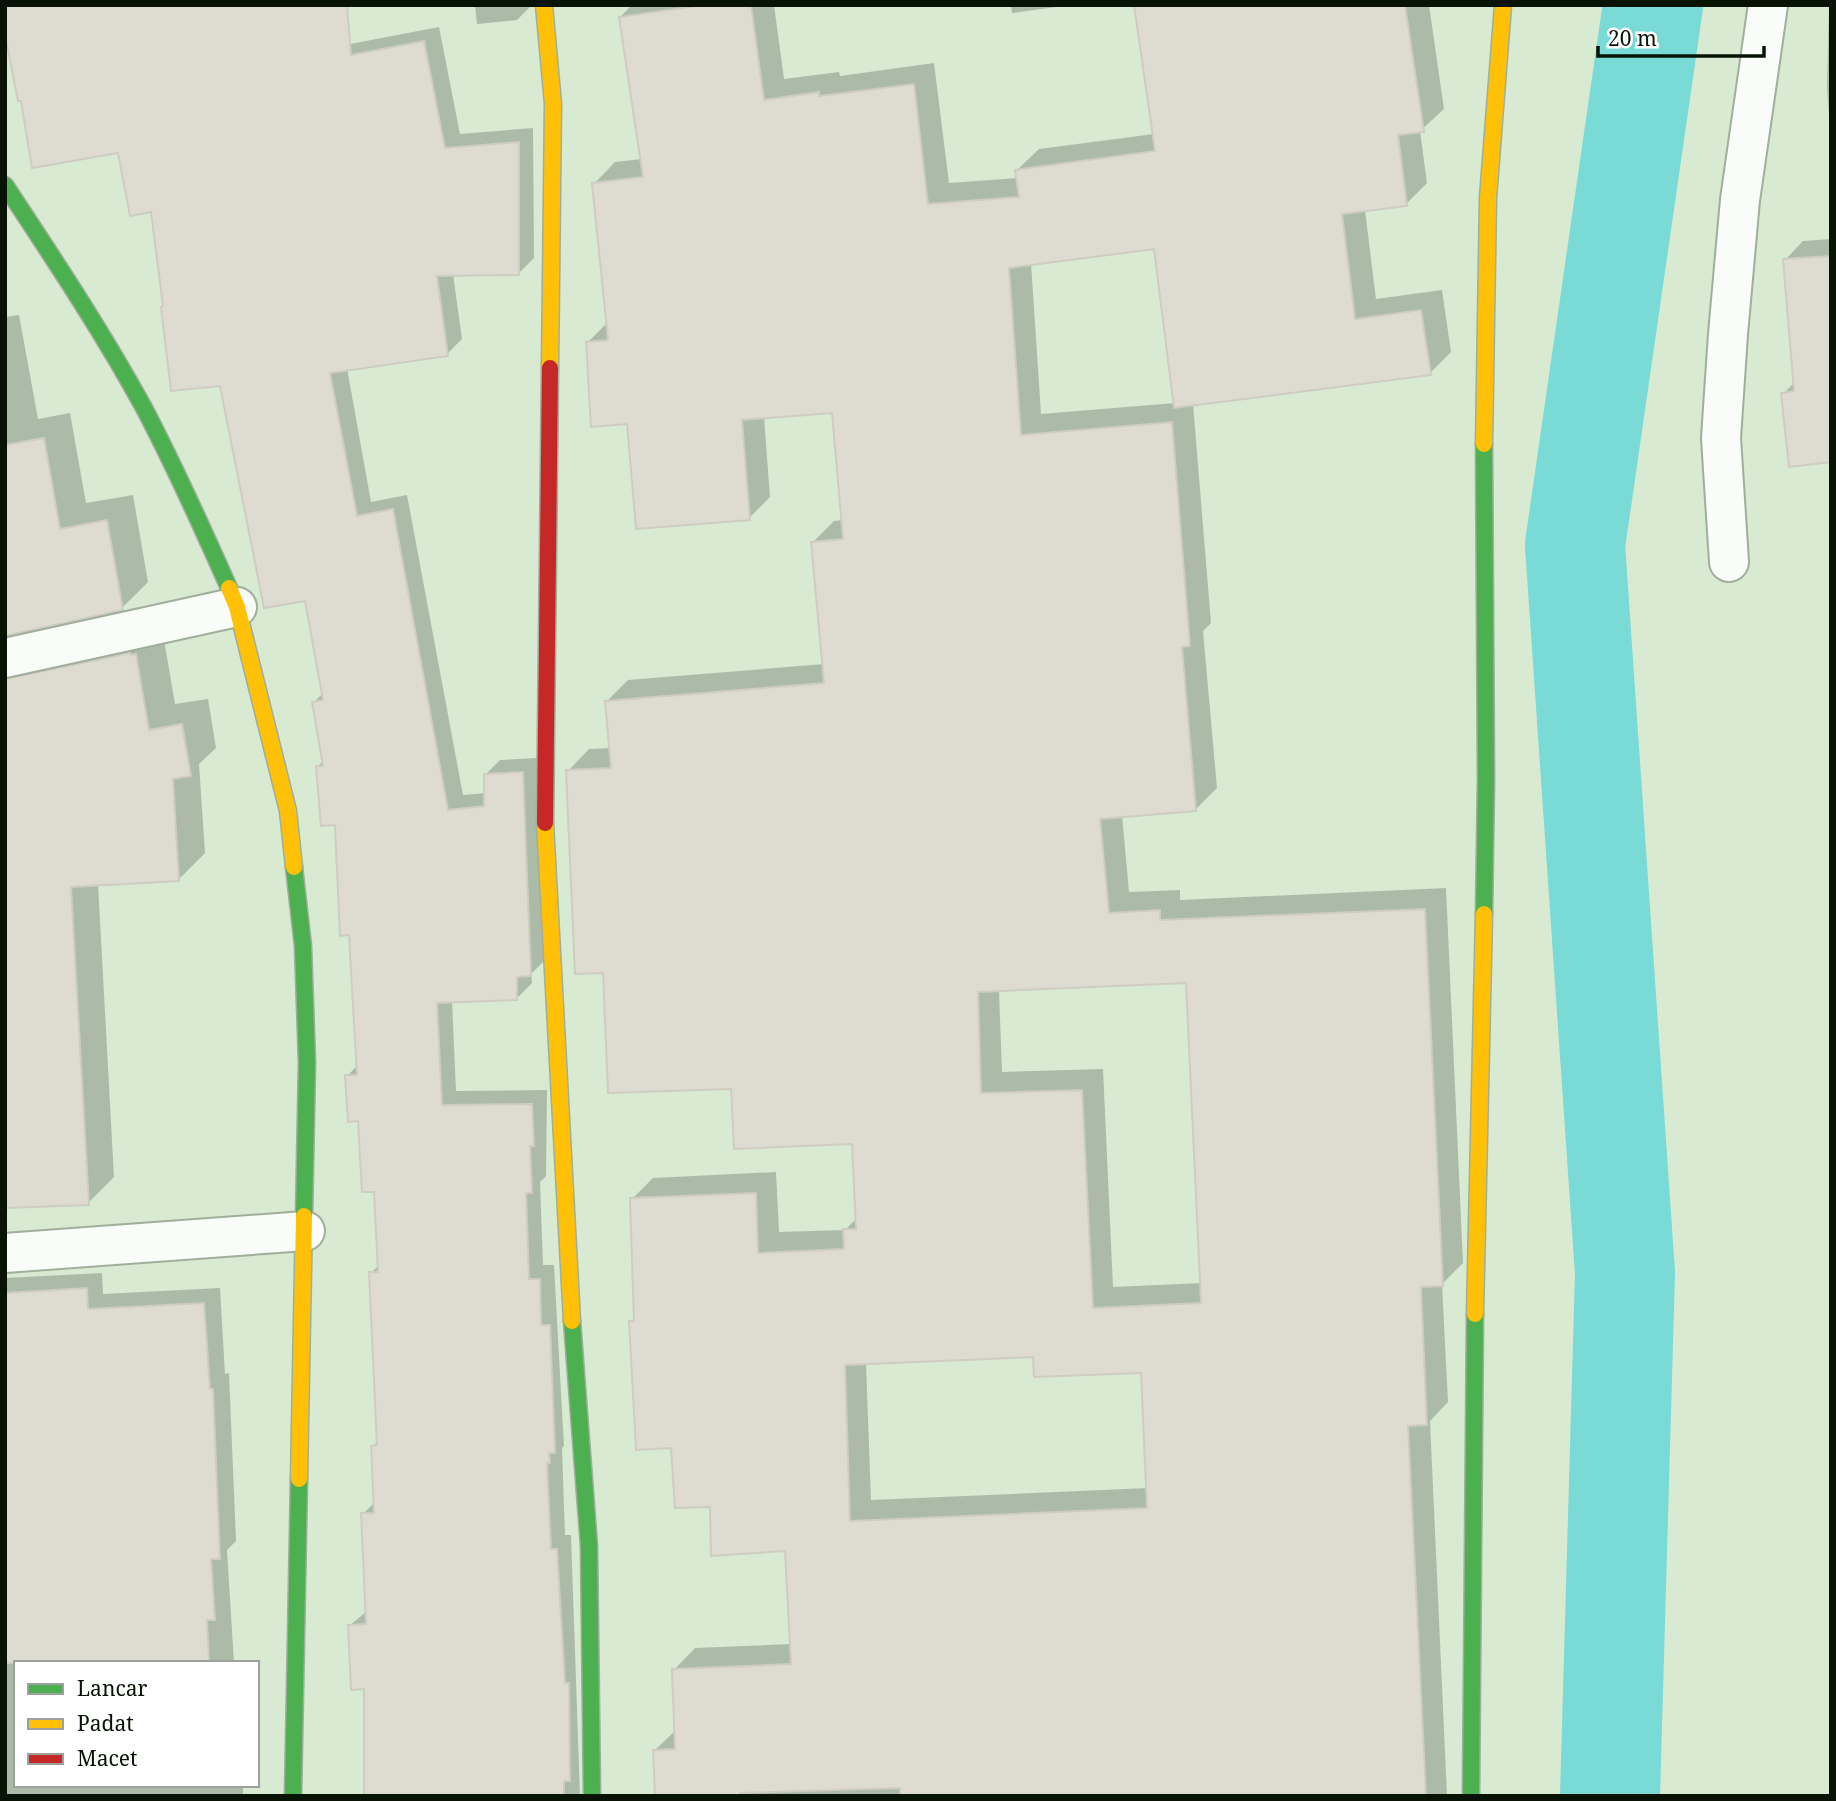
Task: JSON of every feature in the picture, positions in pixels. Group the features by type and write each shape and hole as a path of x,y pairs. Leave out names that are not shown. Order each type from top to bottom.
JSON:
{"street":[{"path":"544,5 553,104 544,802 570,1299 589,1546 592,1796"},
{"path":"1471,1796 1473,1439 1486,777 1484,374 1487,214 1497,55 1503,5"},
{"path":"1729,562 1721,439 1728,334 1741,200 1768,5"},
{"path":"5,185 79,297 144,409 201,525 237,607 289,824 303,959 307,1062 293,1796"},
{"path":"5,658 237,607"},
{"path":"5,1253 305,1231"}],"building":[{"path":"5,5 347,5 351,55 424,41 445,148 519,142 519,275 437,276 448,356 330,373 357,516 393,509 448,810 484,806 484,774 523,772 531,976 517,977 517,1000 437,1003 442,1105 532,1104 532,1193 526,1193 529,1279 540,1279 541,1325 550,1325 555,1453 549,1453 550,1463 547,1463 551,1549 557,1549 565,1683 569,1683 570,1781 564,1781 564,1796 364,1796 364,1689 351,1690 348,1625 366,1624 361,1513 374,1513 371,1446 377,1445 369,1272 378,1272 374,1192 362,1192 358,1121 348,1122 345,1075 357,1075 349,935 340,936 335,825 321,826 316,766 323,766 312,702 323,700 305,601 264,608 220,386 171,391 151,212 130,216 118,153 32,168 21,101 18,101 5,35"},
{"path":"703,5 751,5 764,100 819,92 819,96 914,84 928,204 1019,197 1015,170 1155,151 1134,5 1405,5 1424,132 1398,135 1407,206 1342,214 1355,319 1421,310 1431,375 1174,408 1154,249 1009,268 1021,435 1172,422 1190,646 1182,647 1196,811 1100,819 1109,913 1160,910 1160,920 1425,909 1443,1286 1421,1287 1427,1425 1408,1426 1426,1796 900,1796 900,1788 740,1793 740,1796 655,1796 653,1750 675,1749 672,1669 791,1664 785,1551 711,1556 710,1507 675,1508 671,1448 636,1450 629,1321 634,1321 630,1198 756,1193 758,1253 844,1249 843,1229 856,1229 852,1144 734,1149 731,1089 608,1093 603,973 575,974 566,770 611,768 605,701 824,683 811,542 843,539 832,413 742,420 750,520 636,529 627,424 591,427 586,342 608,340 592,183 643,177 619,17","holes":["1186,983 1201,1303 1093,1308 1082,1090 981,1093 978,992","1033,1357 1034,1377 1141,1373 1147,1508 850,1521 845,1365"]},
{"path":"1831,256 1831,462 1789,467 1781,393 1794,391 1783,259"},
{"path":"44,438 60,529 107,520 123,610 5,636 5,445"},
{"path":"130,653 136,654 149,730 182,724 191,776 173,779 179,881 71,887 89,1205 5,1208 5,679"},
{"path":"87,1288 88,1309 204,1303 210,1389 213,1389 220,1559 211,1559 215,1620 207,1620 209,1661 5,1663 5,1293"}],"waterway":[{"path":"1610,1796 1625,1273 1575,545 1653,5"}],"traffic: fast":[{"path":"5,185 128,379 177,475 229,588"},
{"path":"1484,444 1484,914"},
{"path":"294,867 303,946 307,1062 304,1216"},
{"path":"1471,1796 1475,1314"},
{"path":"572,1321 589,1546 592,1796"},
{"path":"293,1796 299,1479"}],"traffic: slow":[{"path":"544,5 553,104 550,368"},
{"path":"1484,444 1488,198 1503,5"},
{"path":"229,588 237,607 288,811 294,867"},
{"path":"545,823 572,1321"},
{"path":"1475,1314 1484,914"},
{"path":"299,1479 304,1216"}],"traffic: jam":[{"path":"545,823 550,368"}]}
